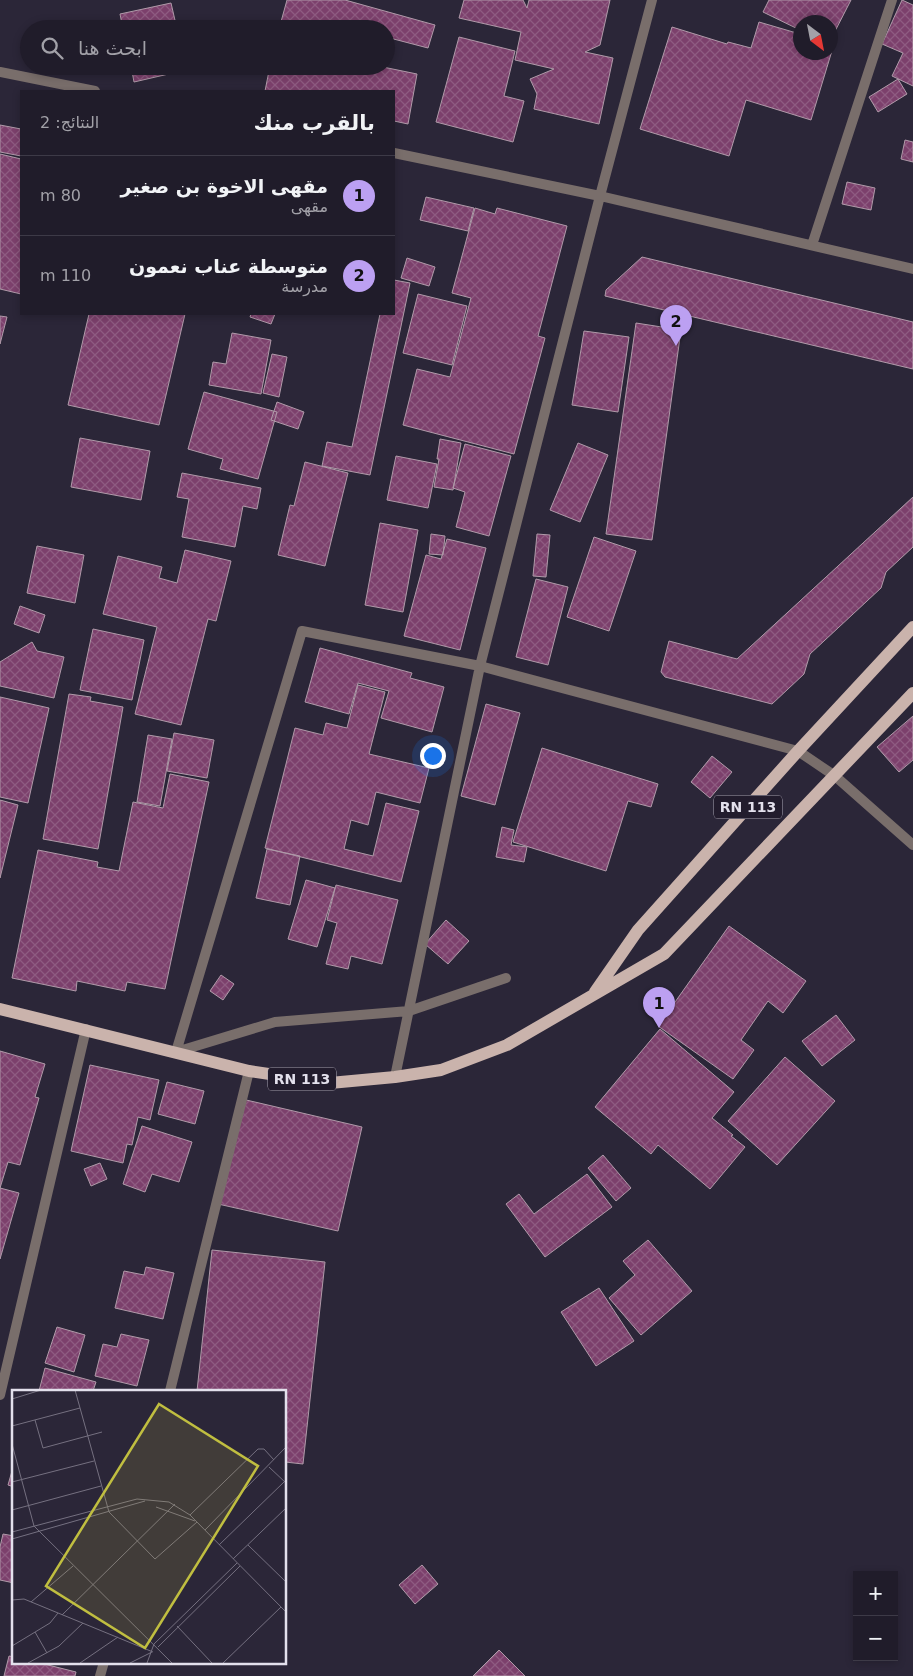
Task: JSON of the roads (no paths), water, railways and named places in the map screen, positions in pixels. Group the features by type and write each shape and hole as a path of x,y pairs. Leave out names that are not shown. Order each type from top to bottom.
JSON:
{"main road":[{"name":"RN 113","path":"592,995 638,930 798,751 913,627"},
{"name":"RN 113","path":"0,1009 249,1071 330,1083 395,1077 442,1070 507,1045 664,954 913,693"}],"street":[{"path":"395,1077 480,666 652,0"},
{"path":"812,245 892,0"},
{"path":"0,72 90,90"},
{"path":"395,153 600,196 913,269"},
{"path":"176,1052 302,631 480,666 798,751 835,776 913,845"},
{"path":"176,1052 274,1022 409,1011 506,978"},
{"path":"0,1395 86,1030"},
{"path":"170,1390 249,1071"}],"place":[{"name":"متوسطة عناب نعمون","path":"676,346"},
{"name":"مقهی الاخوة بن صغير","path":"659,1028"}]}
